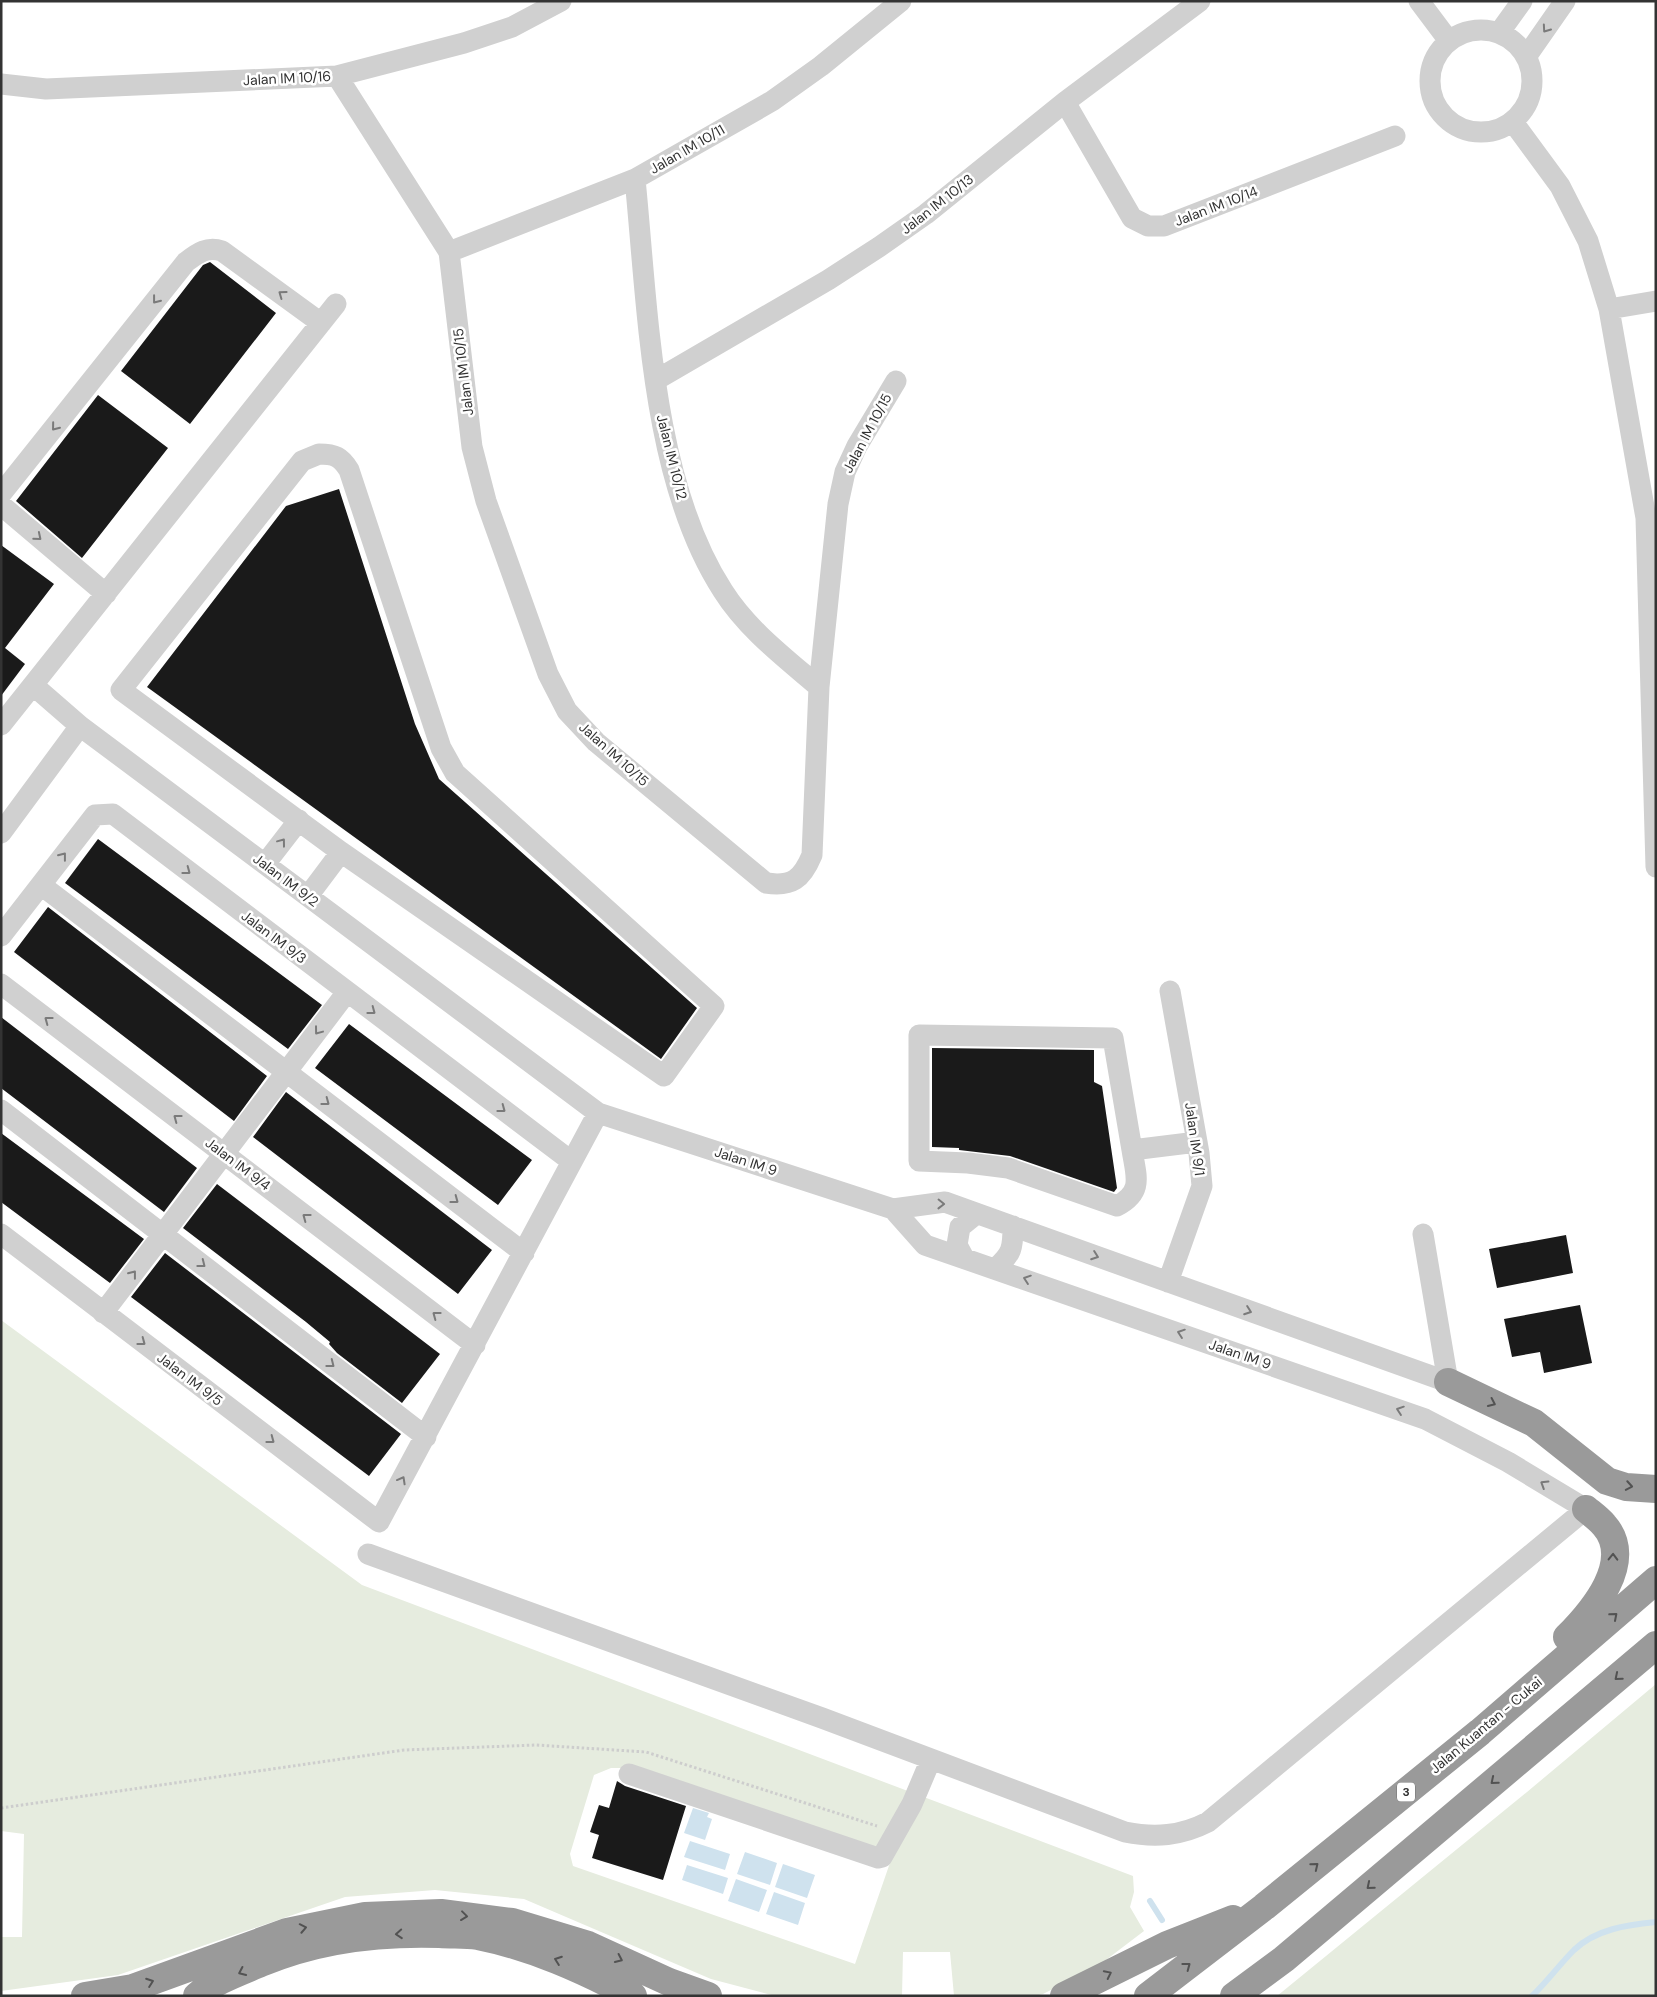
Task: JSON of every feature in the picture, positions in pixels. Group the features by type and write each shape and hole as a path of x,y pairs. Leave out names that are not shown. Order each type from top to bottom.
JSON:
{"highway":[{"path":"1448,1382 1534,1423 1607,1480 1626,1486 1656,1490"},
{"path":"1480,1732 1533,1672 1583,1621 1599,1602 1608,1586 1614,1554 1612,1538 1604,1525 1586,1509"},
{"name":"Jalan Kuantan - Cukai","path":"1148,1996 1264,1907 1480,1732 1656,1580"},
{"path":"1234,1996 1284,1959 1656,1645"},
{"path":"1064,1996 1167,1945 1264,1907"},
{"path":"85,1996 133,1988 287,1932 365,1916 441,1913 512,1922 541,1930 588,1945 669,1982 708,1996"},
{"path":"197,1996 241,1972 291,1950 347,1938 416,1933 476,1936 529,1950 575,1966 633,1996"},
{"path":"1253,1996 1284,1959"}],"street":[{"name":"Jalan IM 10/16","path":"1,84 46,89 337,76 464,43 512,27 560,1"},
{"name":"Jalan IM 10/11","path":"448,252 635,179 772,101 821,66 901,1"},
{"name":"Jalan IM 10/13","path":"656,380 828,280 879,247 926,214 1065,102 1200,1"},
{"path":"1419,1 1449,41"},
{"path":"1499,33 1522,1"},
{"path":"1526,57 1565,1"},
{"path":"1482,30 1499,33 1515,43 1526,57 1532,74 1531,92 1525,108 1513,122 1492,132 1469,132 1448,121 1434,103 1429,81 1434,59 1449,41 1464,32 1482,30"},
{"name":"Jalan IM 10/15","path":"337,76 448,252 472,447 486,501 548,674 567,711 596,742 766,883 779,885 798,877 805,871 812,855 819,686 838,504 845,472 857,446 896,381"},
{"name":"Jalan IM 10/14","path":"1065,102 1132,218 1148,226 1164,226 1395,136"},
{"path":"1513,122 1560,186 1588,241 1609,309 1646,518 1656,867"},
{"name":"Jalan IM 10/12","path":"635,179 656,380 667,448 697,544 723,591 756,632 819,686"},
{"path":"1,494 186,262 203,250 214,248 222,251 321,323"},
{"path":"1609,309 1656,301"},
{"path":"1,725 34,686 336,304"},
{"path":"319,454 331,454 341,459 349,470 441,748 455,773 714,1006 664,1076 341,852 121,690 302,461 319,454"},
{"path":"1,506 106,594"},
{"name":"Jalan IM 9/2","path":"34,686 80,726 598,1113"},
{"path":"1,833 80,726"},
{"name":"Jalan IM 9/3","path":"1,936 95,816 113,814 571,1161"},
{"path":"265,864 299,820"},
{"path":"308,896 341,852"},
{"path":"41,885 524,1253"},
{"name":"Jalan IM 9/4","path":"1,984 474,1345"},
{"name":"Jalan IM 9/1","path":"1168,1282 1202,1186 1198,1142 1170,991"},
{"path":"103,1313 347,992"},
{"path":"919,1036 1113,1038 1132,1150 1138,1184 1130,1200 1117,1206 1008,1168 968,1163 919,1161 919,1036"},
{"path":"1,1110 426,1437 598,1113"},
{"name":"Jalan IM 9","path":"598,1113 893,1209 944,1202 1448,1382"},
{"path":"1132,1150 1198,1142"},
{"name":"Jalan IM 9","path":"893,1209 925,1245 996,1268 1425,1419 1508,1462 1586,1509"},
{"path":"964,1258 957,1245 960,1227 976,1214"},
{"path":"996,1268 1008,1257 1013,1244 1013,1226"},
{"name":"Jalan IM 9/5","path":"1,1234 379,1522 426,1437"},
{"path":"1423,1234 1448,1382"},
{"path":"368,1554 931,1759 1125,1832 1145,1836 1188,1832 1208,1822 1586,1509"},
{"path":"629,1774 878,1858 882,1857 897,1834 931,1759"}],"path":[{"path":"1,1808 404,1750 536,1745 646,1752 897,1834"}],"shaded area":[{"path":"1,1320 362,1585 1133,1876 1134,1892 1130,1907 1144,1931 1098,1966 1043,1994 1034,1996 954,1996 950,1952 903,1952 902,1996 775,1996 711,1979 524,1899 435,1890 345,1897 118,1975 1,1991 1,1937 22,1937 24,1834 1,1831","holes":["611,1768 639,1768 892,1857 855,1964 573,1866 570,1854 594,1775"]},
{"path":"1656,1684 1656,1996 1277,1996 1527,1792"}],"water":[{"path":"693,1808 709,1813 707,1817 712,1819 705,1840 684,1833"},
{"path":"690,1841 730,1854 725,1870 684,1857"},
{"path":"745,1852 777,1863 770,1885 737,1874"},
{"path":"783,1864 815,1875 807,1898 775,1887"},
{"path":"687,1865 728,1878 723,1894 682,1880"},
{"path":"736,1879 767,1890 759,1912 728,1901"},
{"path":"774,1892 805,1903 798,1925 766,1914"}],"building":[{"path":"210,262 276,313 190,424 121,371 203,265"},
{"path":"98,395 168,448 82,558 16,501"},
{"path":"339,489 415,724 439,779 697,1008 661,1059 147,687 286,506"},
{"path":"1,545 54,584 5,648 25,664 1,696"},
{"path":"98,839 322,1005 288,1049 65,883"},
{"path":"48,907 267,1076 234,1121 14,952"},
{"path":"1,1017 197,1168 164,1212 1,1088"},
{"path":"349,1024 532,1160 498,1205 315,1068"},
{"path":"932,1048 1094,1050 1094,1082 1102,1086 1117,1188 1114,1192 1010,1156 959,1150 959,1148 932,1147"},
{"path":"286,1092 492,1250 458,1294 253,1137"},
{"path":"1,1133 144,1239 110,1283 1,1202"},
{"path":"217,1184 440,1354 402,1403 337,1353 329,1344 330,1342 306,1322 183,1228"},
{"path":"1566,1235 1573,1273 1497,1288 1489,1249"},
{"path":"165,1253 401,1434 369,1476 131,1297"},
{"path":"1580,1305 1592,1363 1544,1373 1540,1352 1512,1357 1504,1319"},
{"path":"617,1781 625,1786 686,1806 663,1880 592,1858 599,1835 590,1832 599,1805 609,1808"}],"waterway":[{"path":"1150,1901 1162,1920"},
{"path":"1532,1996 1574,1950 1592,1937 1612,1929 1656,1922"}]}
